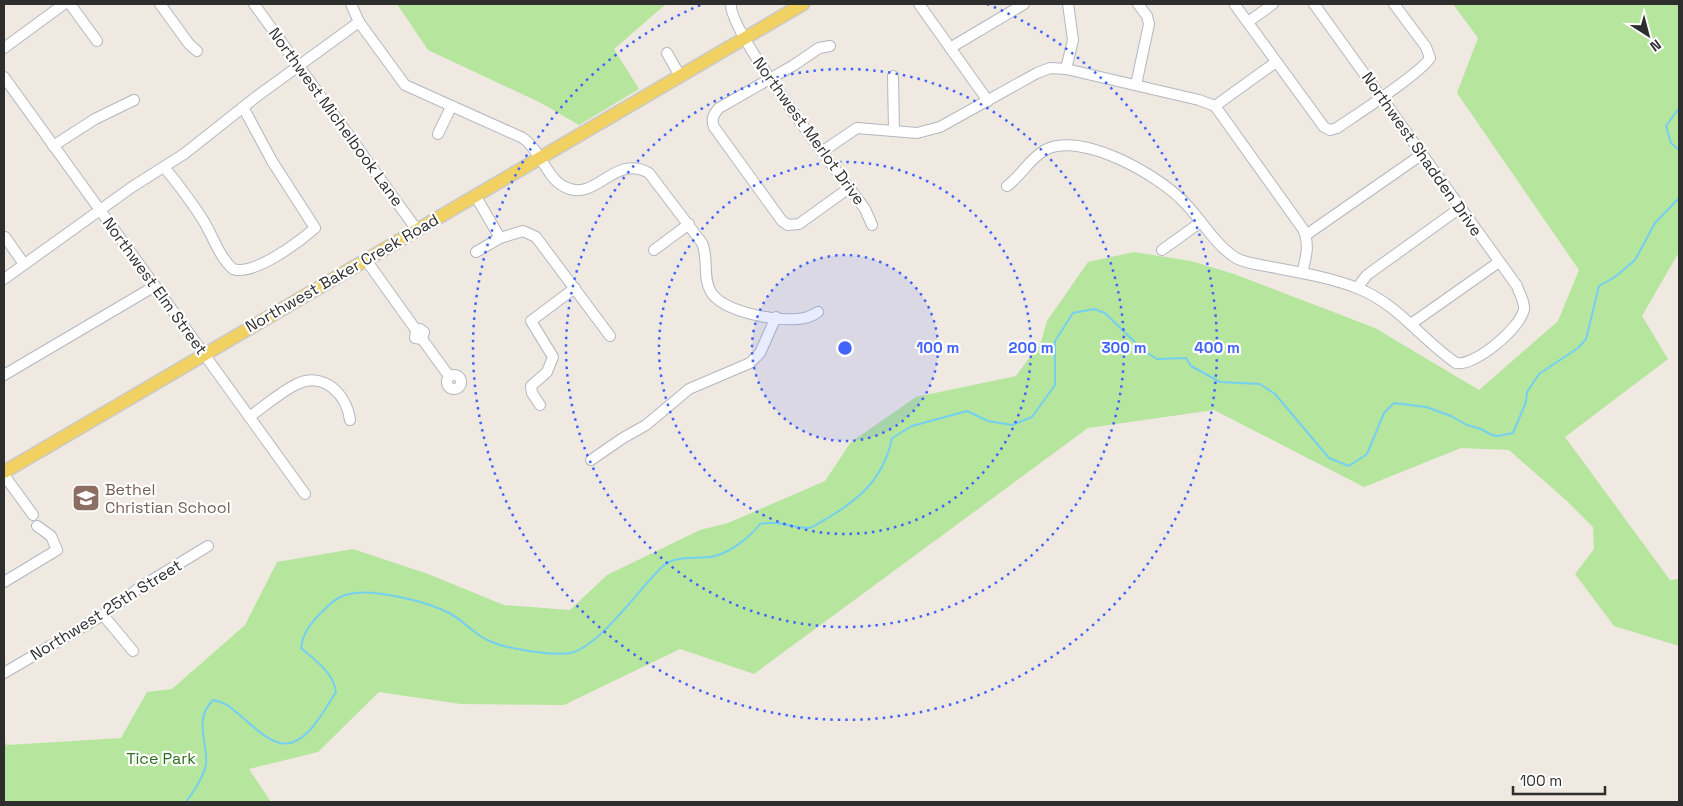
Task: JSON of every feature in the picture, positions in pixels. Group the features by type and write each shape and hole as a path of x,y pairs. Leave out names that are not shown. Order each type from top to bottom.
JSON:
{"main road":[{"name":"Northwest Baker Creek Road","path":"4,473 803,4"}],"street":[{"path":"4,48 64,4"},
{"path":"70,4 97,41"},
{"path":"160,4 189,44 197,51"},
{"name":"Northwest Michelbook Lane","path":"254,4 417,230"},
{"path":"351,4 360,22 405,85 523,138 541,157 556,181 563,187 578,191 588,188 623,169 640,168 654,178 689,224 705,250 707,285 716,298 740,311 795,320 818,312"},
{"name":"Northwest Merlot Drive","path":"731,4 733,18 770,79 865,209 872,225"},
{"path":"918,4 988,101"},
{"path":"950,48 1024,4"},
{"path":"1066,69 1073,40 1068,4"},
{"path":"1136,85 1149,24 1147,16 1138,4"},
{"path":"1248,22 1273,4"},
{"name":"Northwest Shadden Drive","path":"1314,4 1382,96 1420,154 1517,286 1524,308 1520,320 1511,332 1462,365 1450,359 1411,324"},
{"path":"1235,5 1324,127 1330,130 1337,128 1382,96 1424,65 1430,58 1426,47 1394,4"},
{"path":"4,279 99,209 212,133 244,106 360,22"},
{"path":"830,46 819,48 715,112 712,122 719,135 782,221 788,226 799,224 850,188"},
{"path":"667,53 680,76"},
{"path":"1214,106 1276,62"},
{"path":"823,151 857,128 917,133 940,127 1037,72 1050,68 1066,69 1136,85 1214,106 1306,235 1307,254 1302,273"},
{"path":"893,76 894,131"},
{"name":"Northwest Elm Street","path":"4,78 305,494"},
{"path":"53,146 95,118 134,100"},
{"path":"164,167 205,223 224,260 233,269 249,270 302,240 315,228 268,155 244,106"},
{"path":"438,134 451,107"},
{"path":"1007,186 1021,173 1029,162 1046,149 1064,144 1083,146 1153,176 1184,203 1200,222 1238,259 1302,273 1357,288 1380,300 1411,324 1499,262"},
{"path":"1306,235 1420,154"},
{"path":"475,195 500,238"},
{"path":"1357,288 1367,275 1460,208"},
{"path":"1162,250 1200,222"},
{"path":"654,250 689,224"},
{"path":"476,252 500,238 523,231 536,237 610,336"},
{"path":"5,237 24,264"},
{"path":"366,260 449,376"},
{"path":"4,374 155,286"},
{"path":"540,405 532,393 531,386 547,372 553,357 531,321 575,288"},
{"path":"591,460 646,425 688,389 750,363 760,353 776,317"},
{"path":"249,417 294,385 309,381 330,384 348,406 350,420"},
{"path":"4,473 34,515"},
{"path":"4,582 57,550 55,542 37,526"},
{"name":"Northwest 25th Street","path":"4,672 103,615 138,588 208,546"},
{"path":"103,615 133,651"}],"green space":[{"path":"397,4 666,4 614,49 639,89 579,125 541,103 428,50"},
{"name":"Tice Park","path":"1453,4 1679,4 1679,252 1642,316 1668,359 1565,437 1670,580 1679,579 1679,646 1614,626 1575,574 1594,549 1593,527 1567,501 1509,450 1461,448 1364,487 1214,410 1088,428 754,674 680,649 564,705 461,704 379,692 318,752 249,769 271,802 4,802 4,741 7,745 121,738 147,692 172,689 245,625 277,562 353,549 428,574 504,605 570,610 607,575 700,530 728,523 825,481 851,442 916,397 1016,376 1041,342 1047,321 1088,262 1134,252 1191,261 1234,274 1375,328 1479,390 1558,321 1579,270 1457,93 1478,38"}],"waterway":[{"path":"1679,108 1666,126 1671,143 1679,150"},
{"path":"186,802 205,769 206,755 203,723 207,708 213,700 229,706 264,735 280,743 298,740 306,734 320,717 336,692 328,673 301,648 306,632 312,623 338,598 360,593 401,597 441,609 451,614 481,637 499,645 542,653 570,653 594,640 663,566 669,562 721,554 740,543 760,524 773,523 809,528 850,504 877,476 883,465 892,438 912,426 967,411 988,421 1012,425 1032,417 1055,385 1055,341 1073,313 1094,309 1105,313 1143,350 1157,359 1186,358 1191,366 1220,382 1260,384 1275,394 1329,458 1349,466 1367,454 1384,413 1394,403 1426,407 1492,435 1498,436 1513,433 1526,402 1527,392 1539,374 1578,348 1586,339 1599,286 1615,277 1635,260 1655,223 1679,198"}],"place":[{"name":"Bethel Christian School","path":"86,498"}]}
